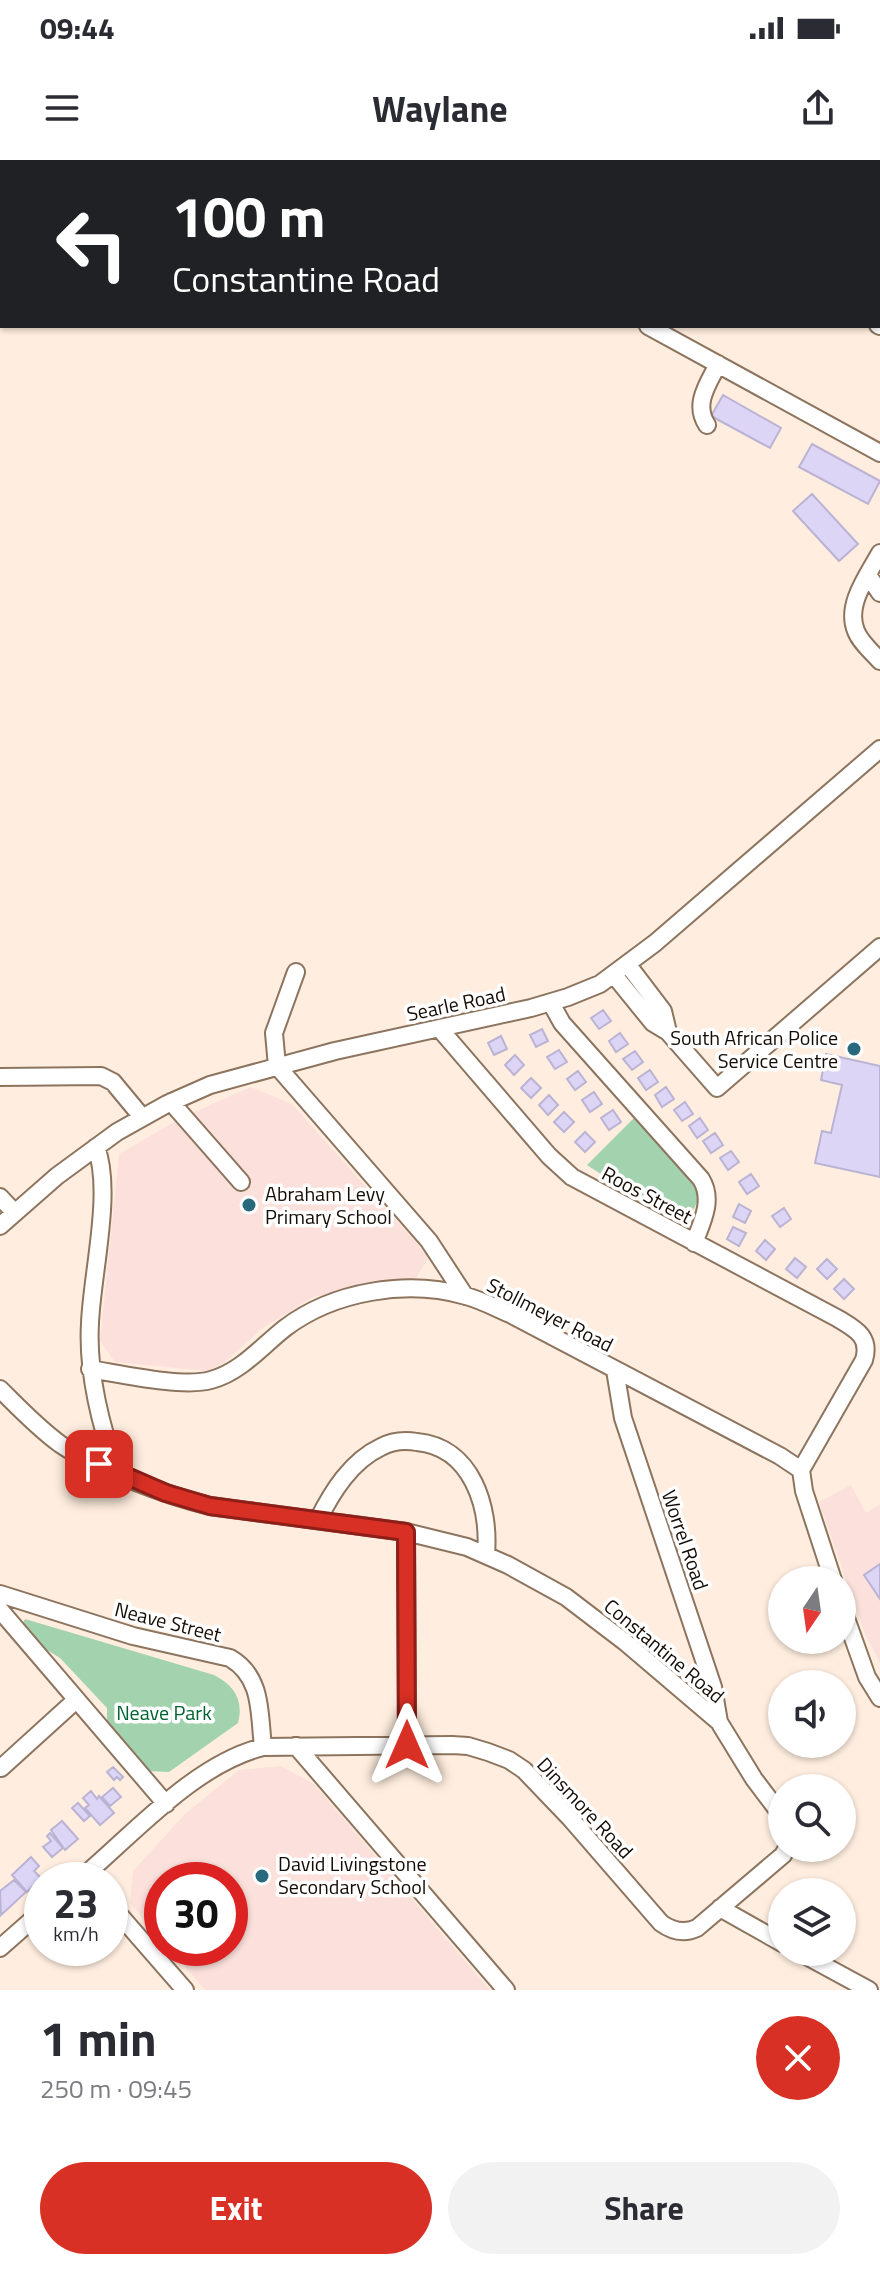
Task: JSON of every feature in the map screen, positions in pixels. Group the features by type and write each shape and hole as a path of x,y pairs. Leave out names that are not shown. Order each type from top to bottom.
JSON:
{"street":[{"path":"652,328 880,453"},
{"path":"707,425 700,412 701,402 718,364"},
{"path":"880,553 853,607 855,630 880,661"},
{"path":"868,575 880,593"},
{"name":"Searle Road","path":"0,1226 57,1176 117,1132 171,1102 210,1085 277,1066 551,1003 600,984 621,970 880,749"},
{"path":"621,970 663,1011 668,1032 717,1088 880,947"},
{"path":"296,972 274,1033 277,1066 429,1241 465,1296"},
{"path":"551,1003 562,1023 701,1179 707,1191 708,1205 694,1243"},
{"name":"Roos Street","path":"439,1028 559,1167 586,1186 857,1330 865,1339 866,1353 860,1369 801,1470"},
{"path":"0,1077 101,1076 113,1082 142,1117"},
{"path":"171,1102 241,1182"},
{"path":"96,1147 104,1178 89,1323 90,1369 117,1472"},
{"path":"0,1197 15,1213"},
{"name":"Stollmeyer Road","path":"90,1369 185,1382 211,1380 240,1365 293,1322 341,1299 377,1292 437,1290 465,1296 510,1314 780,1456 801,1470"},
{"name":"Worrel Road","path":"615,1370 623,1418 713,1687 719,1722"},
{"name":"Constantine Road","path":"0,1389 61,1444 184,1500 406,1532 486,1554 566,1597 625,1642 719,1722 768,1798"},
{"path":"318,1520 335,1489 360,1461 382,1446 395,1442 424,1442 453,1456 468,1473 486,1516 486,1554"},
{"path":"801,1470 804,1491 828,1566"},
{"path":"406,1532 407,1745"},
{"name":"Neave Street","path":"0,1594 133,1636 237,1662 255,1685 263,1747"},
{"path":"0,1610 166,1804"},
{"path":"856,1646 867,1677 880,1698"},
{"path":"1,1768 76,1700"},
{"path":"296,1746 506,1990"},
{"name":"Dinsmore Road","path":"103,1862 166,1804 214,1767 234,1756 263,1747 468,1746 517,1764 535,1780 667,1928 692,1930 720,1908"},
{"path":"768,1935 720,1908 775,1862"},
{"path":"128,1925 185,1990"},
{"path":"0,1948 24,1927"},
{"path":"825,1966 869,1990"}],"shaded area":[{"name":"Abraham Levy Primary School","path":"251,1087 292,1104 429,1257 416,1278 313,1297 260,1330 224,1363 207,1371 115,1362 100,1341 119,1154 183,1117"},
{"path":"851,1485 866,1513 880,1504 880,1663 856,1608 856,1566 841,1566 819,1502"},
{"name":"David Livingstone Secondary School","path":"281,1766 314,1784 490,1990 205,1990 184,1966 248,1966 248,1862 144,1862 144,1919 130,1903 133,1871 185,1814 239,1770"}],"green space":[{"path":"634,1118 697,1187 697,1202 689,1220 684,1221 634,1196 587,1165"},
{"name":"Neave Park","path":"25,1619 214,1675 227,1683 236,1694 240,1707 238,1723 169,1772 146,1771 107,1722 107,1708 60,1658 47,1650 22,1625"}],"building":[{"path":"723,395 781,428 770,448 711,416"},
{"path":"812,444 880,481 868,504 799,467"},
{"path":"812,494 858,544 839,561 793,511"},
{"path":"603,1010 611,1021 599,1029 591,1018"},
{"path":"542,1029 548,1041 536,1047 530,1035"},
{"path":"620,1033 628,1044 616,1052 609,1041"},
{"path":"501,1036 507,1049 494,1055 488,1043"},
{"path":"559,1050 567,1062 555,1069 547,1057"},
{"path":"635,1051 643,1062 632,1070 623,1059"},
{"path":"826,1054 880,1066 880,1177 815,1163 822,1131 831,1133 842,1085 821,1080"},
{"path":"515,1055 524,1065 514,1075 505,1065"},
{"path":"650,1070 658,1082 646,1090 638,1078"},
{"path":"578,1071 586,1082 575,1090 567,1079"},
{"path":"531,1078 541,1088 531,1098 521,1088"},
{"path":"666,1087 674,1099 662,1107 655,1095"},
{"path":"594,1092 602,1104 590,1112 582,1100"},
{"path":"549,1095 558,1105 548,1115 539,1105"},
{"path":"685,1102 693,1114 682,1121 674,1110"},
{"path":"613,1110 621,1122 609,1130 601,1118"},
{"path":"564,1112 574,1122 564,1132 554,1122"},
{"path":"700,1118 708,1130 697,1138 689,1126"},
{"path":"585,1132 595,1142 585,1152 575,1142"},
{"path":"715,1133 723,1145 711,1153 703,1141"},
{"path":"731,1151 739,1162 728,1170 720,1158"},
{"path":"751,1174 759,1186 747,1194 739,1182"},
{"path":"739,1204 751,1211 745,1223 733,1217"},
{"path":"784,1208 791,1219 780,1227 772,1216"},
{"path":"733,1227 746,1233 739,1246 727,1239"},
{"path":"765,1240 775,1249 766,1260 756,1251"},
{"path":"795,1258 806,1267 797,1278 786,1269"},
{"path":"827,1259 837,1269 827,1279 817,1269"},
{"path":"844,1279 854,1289 844,1299 834,1289"},
{"path":"880,1564 880,1599 864,1575"},
{"path":"113,1767 123,1777 120,1780 117,1777 114,1780 107,1772"},
{"path":"113,1788 121,1797 110,1806 102,1797"},
{"path":"91,1791 114,1813 100,1825 85,1808 89,1805 83,1798"},
{"path":"78,1803 90,1816 84,1821 72,1808"},
{"path":"62,1821 78,1839 65,1850 51,1830"},
{"path":"50,1833 63,1848 52,1857 43,1847 51,1841 47,1836"},
{"path":"24,1864 24,1889 12,1875"},
{"path":"14,1880 24,1894 1,1915 0,1891"}],"place":[{"name":"South African Police Service Centre","path":"854,1049"},
{"name":"Abraham Levy Primary School","path":"249,1205"},
{"name":"David Livingstone Secondary School","path":"262,1876"}],"route":[{"path":"99,1464 184,1500 210,1506 406,1532 407,1745"}]}
